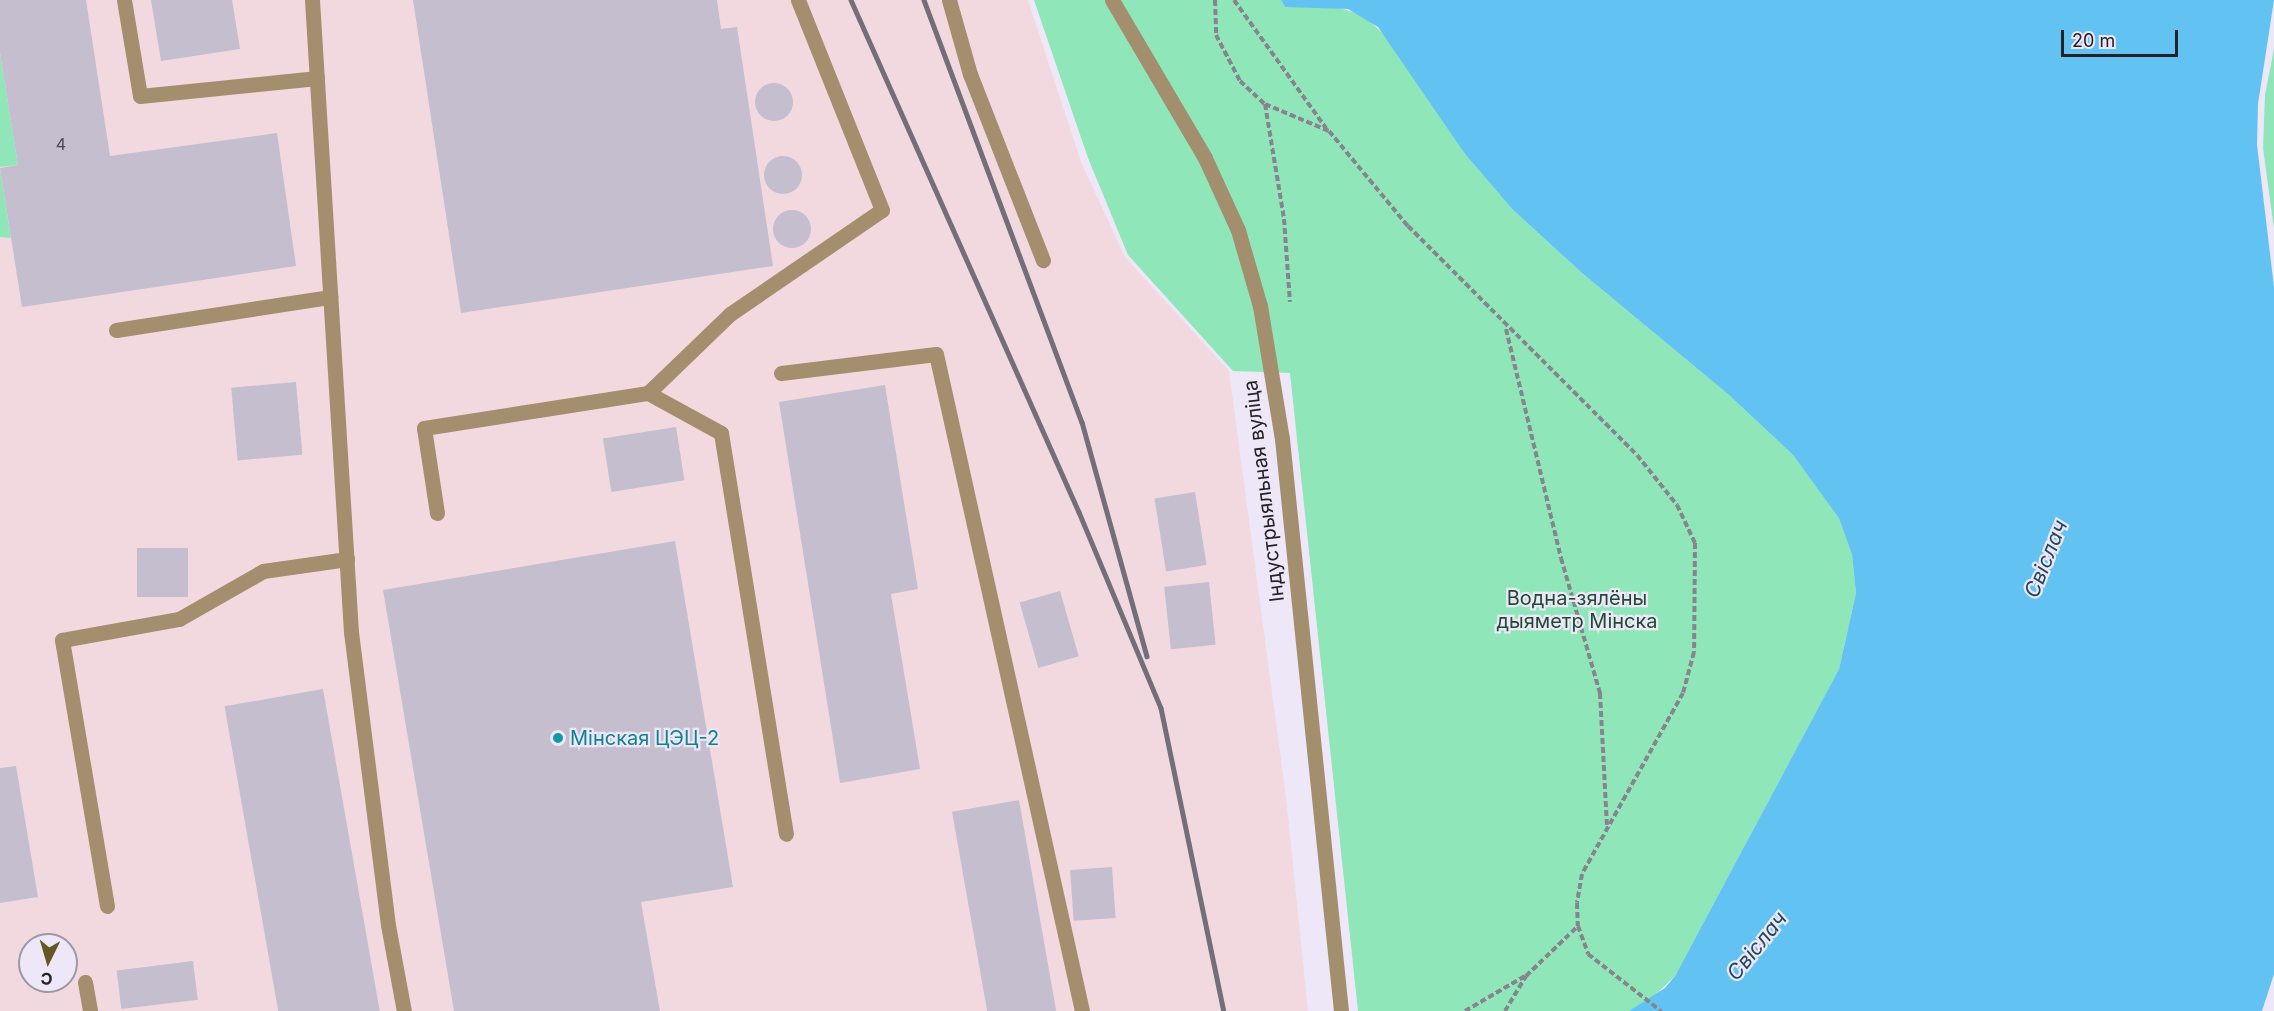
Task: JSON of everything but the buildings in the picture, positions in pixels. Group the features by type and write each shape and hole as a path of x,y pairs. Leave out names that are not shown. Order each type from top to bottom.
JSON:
{"street":[{"path":"124,0 140,96 317,78"},
{"path":"312,0 351,632 385,902 405,1011"},
{"path":"437,513 424,428 648,393 730,314 882,210 798,0"},
{"path":"948,0 970,74 1044,260"},
{"name":"Індустрыяльная вуліца","path":"1112,0 1204,158 1238,230 1260,306 1282,439 1341,1011"},
{"path":"116,330 330,297"},
{"path":"781,374 936,354 1082,1011"},
{"path":"648,393 721,433 786,834"},
{"path":"107,906 62,640 179,619 263,571 347,559"},
{"path":"86,982 90,1011"}],"path":[{"path":"1215,0 1216,35 1240,81 1265,104 1329,131"},
{"path":"1234,0 1329,131 1408,226 1505,326 1637,455 1677,505 1695,543 1698,576 1694,652 1683,693 1582,874 1578,926 1588,954 1661,1011"},
{"path":"1505,326 1561,558 1600,693 1607,826"},
{"path":"1504,1011 1526,976 1578,926"},
{"path":"1465,1011 1526,976"}],"shaded area":[{"path":"0,0 1028,0 1081,162 1125,257 1229,371 1286,797 1308,1011 0,1011 0,237 11,238 0,167 18,165 0,53"}],"green space":[{"name":"Водна-зялёны дыяметр Мінска","path":"1034,0 1281,0 1285,7 1332,6 1363,15 1392,42 1465,154 1513,210 1582,273 1729,395 1793,455 1839,517 1852,555 1856,593 1839,669 1675,976 1651,999 1629,1011 1358,1011 1290,373 1233,371 1128,255 1088,158"},
{"path":"2274,49 2274,229 2263,148 2265,95"},
{"path":"0,53 18,165 0,167"},
{"path":"0,168 11,238 0,237"}],"water":[{"name":"Свіслач","path":"1281,0 2274,0 2258,104 2257,145 2274,287 2274,974 2262,1011 1629,1011 1665,988 1675,976 1839,669 1856,593 1852,555 1839,518 1793,455 1729,395 1582,273 1513,210 1465,154 1378,27 1348,9 1285,7"}],"railway":[{"path":"851,0 1079,512 1161,708 1224,1011"},
{"path":"924,0 1082,422 1147,656"}],"place":[{"name":"Мінская ЦЭЦ-2","path":"558,738"}]}
